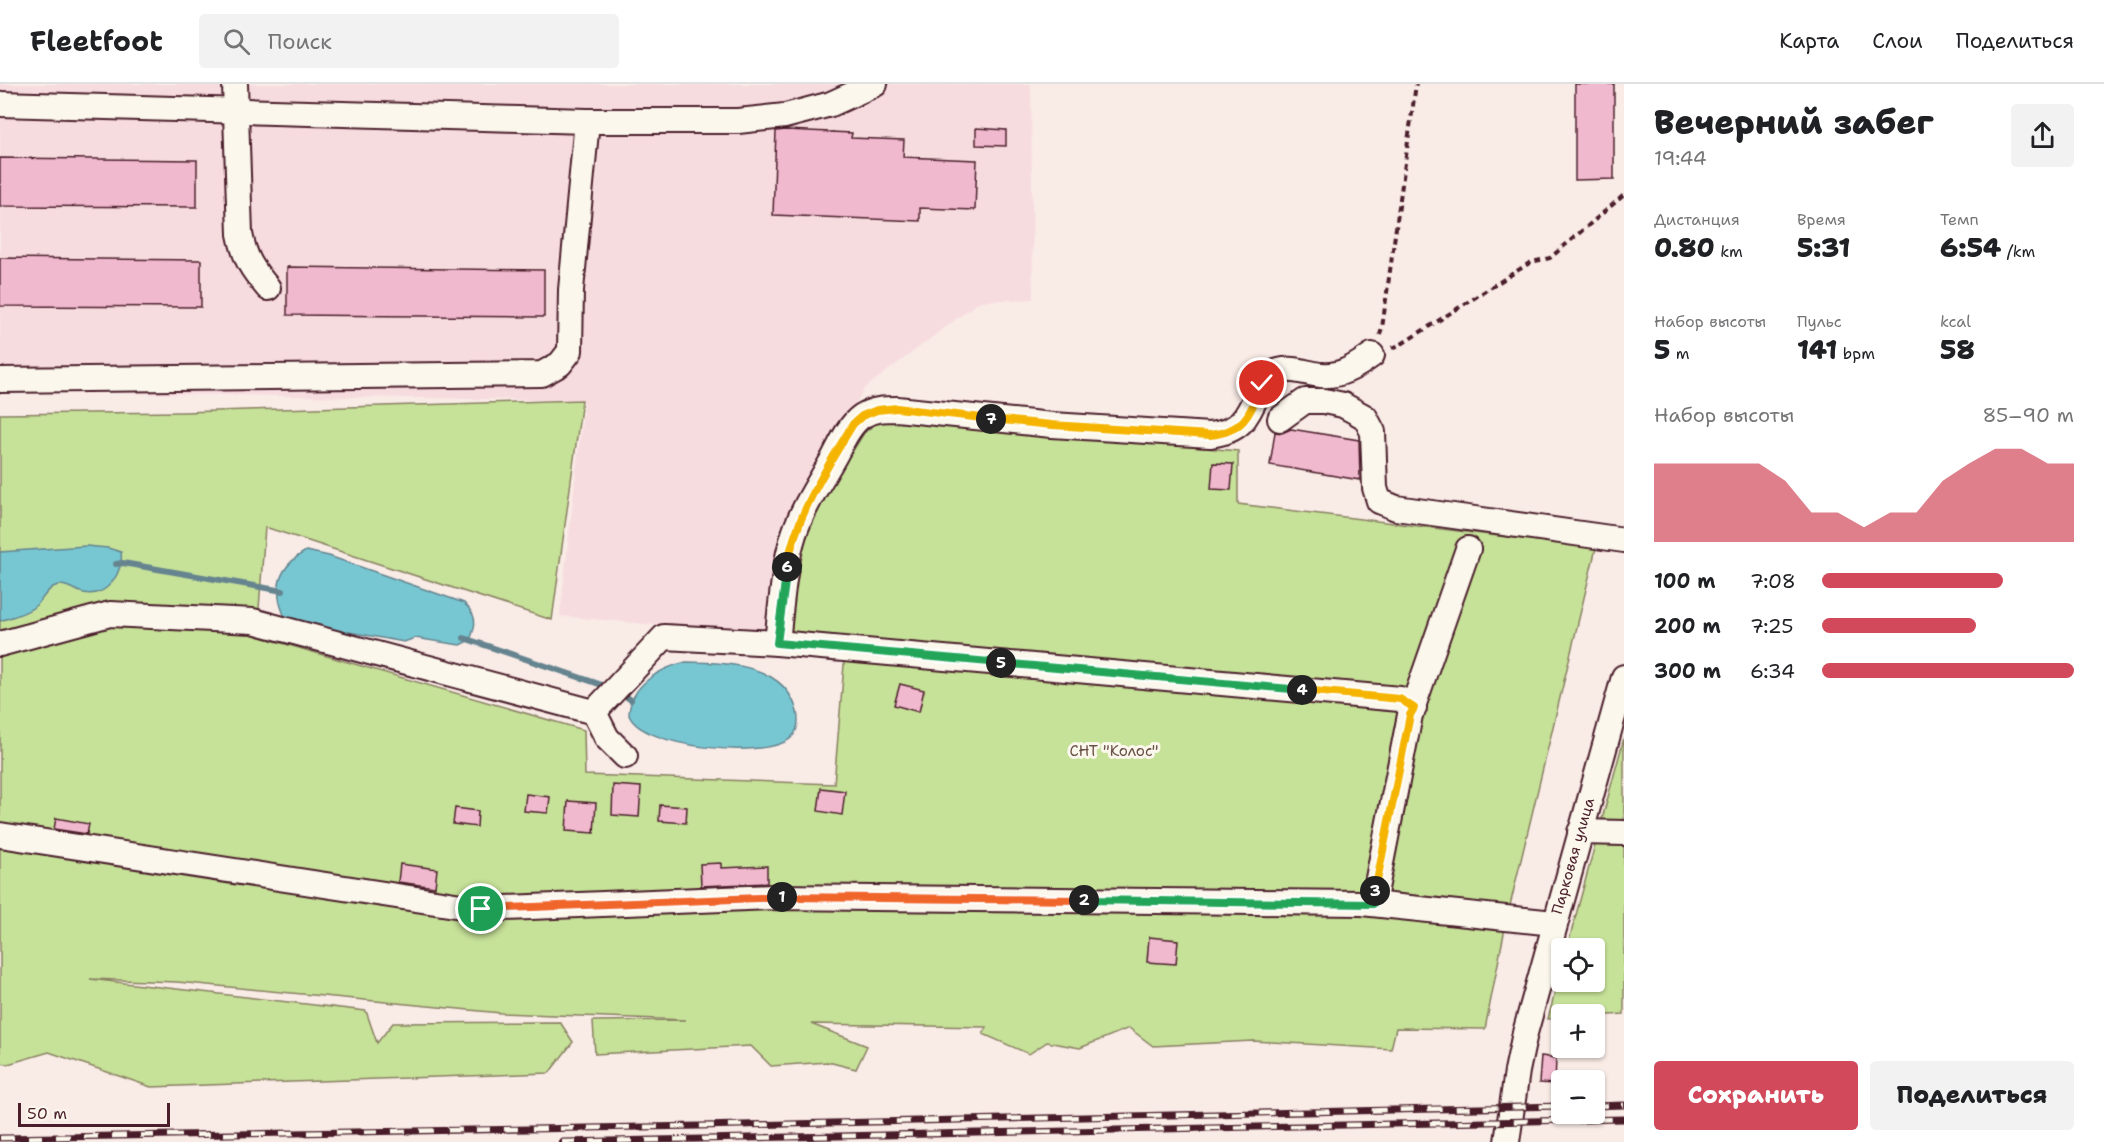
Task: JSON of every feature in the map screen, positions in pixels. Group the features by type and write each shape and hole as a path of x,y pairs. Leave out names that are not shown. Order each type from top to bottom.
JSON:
{"street":[{"path":"235,84 240,234 244,253 250,266 267,288"},
{"path":"0,104 587,121 738,121 785,116 831,104 875,84"},
{"path":"0,380 542,374 560,364 570,351 571,290 587,121"},
{"path":"777,643 785,579 795,533 802,515 843,441 853,424 862,416 877,410 897,408 1052,425 1210,435 1227,433 1246,418 1262,383 1277,371 1290,369 1323,375 1338,373 1355,367 1372,355"},
{"path":"1280,418 1305,401 1324,401 1342,405 1365,417 1372,432 1375,488 1379,501 1396,508 1624,540"},
{"path":"1373,904 1410,715 1468,549"},
{"path":"0,644 110,614 253,621 594,712 607,738 625,756"},
{"path":"594,712 664,637 777,643 1400,699 1414,708"},
{"name":"Парковая улица","path":"1507,1142 1521,1052 1554,923 1624,677"},
{"path":"1580,832 1624,833"},
{"path":"0,835 481,909 773,897 1373,904 1554,923"}],"path":[{"path":"1372,355 1383,328 1416,84"},
{"path":"1372,355 1400,345 1531,262 1550,258 1624,195"}],"shaded area":[{"path":"0,84 1031,84 1033,299 980,301 865,388 778,531 765,635 560,616 584,401 0,391"}],"green space":[{"name":"СНТ \"Колос\"","path":"582,400 552,620 265,527 257,636 584,730 585,775 834,784 846,641 790,636 798,558 804,529 864,433 881,419 1238,451 1238,504 1596,548 1507,918 1485,1029 1396,1028 1391,1049 1253,1041 1153,1046 1129,1028 1080,1048 1047,1042 1029,1054 983,1034 987,1027 811,1024 867,1046 856,1069 828,1062 771,1066 751,1046 595,1054 593,1021 686,1020 501,1013 177,982 90,979 366,1011 377,1043 393,1023 560,1022 573,1042 549,1073 151,1087 49,1052 8,1064 0,1063 0,414 184,412"},
{"path":"1624,738 1624,1014 1605,1015 1605,1004 1552,1004 1555,992 1605,992 1605,938 1570,938"}],"water":[{"path":"86,546 121,552 120,568 107,587 100,592 84,593 57,585 50,589 37,605 0,621 0,552"},
{"path":"306,551 329,556 464,603 474,620 470,640 460,645 415,638 404,642 349,632 331,632 285,617 279,597 280,580 289,564"},
{"path":"686,662 736,665 768,675 781,684 791,696 797,712 797,726 791,738 777,745 757,748 705,747 656,736 638,726 629,715 631,704 641,687 657,673"}],"building":[{"path":"1575,84 1614,84 1614,179 1575,180"},
{"path":"976,128 1006,130 1006,146 976,145"},
{"path":"776,131 852,133 851,138 904,140 903,157 977,160 975,210 920,208 920,221 773,215"},
{"path":"0,158 197,160 197,207 0,206"},
{"path":"0,258 201,260 201,307 0,306"},
{"path":"287,267 544,270 544,317 287,315"},
{"path":"1291,429 1359,440 1360,480 1270,465 1275,432 1282,433"},
{"path":"1213,463 1233,464 1231,490 1211,489"},
{"path":"900,684 924,690 919,712 894,705"},
{"path":"613,785 641,787 639,817 612,815"},
{"path":"821,788 845,791 842,815 818,811"},
{"path":"526,794 550,797 548,813 524,811"},
{"path":"568,801 596,803 594,833 566,831"},
{"path":"660,805 687,807 686,823 659,821"},
{"path":"455,808 478,811 477,827 453,824"},
{"path":"56,818 89,824 87,834 54,829"},
{"path":"721,863 721,868 767,866 767,883 701,886 700,864"},
{"path":"400,864 437,869 435,887 398,882"},
{"path":"1149,937 1178,940 1176,964 1147,962"},
{"path":"1541,1056 1556,1058 1556,1070 1551,1070 1551,1084 1539,1083"}],"waterway":[{"path":"116,564 123,563 283,591"},
{"path":"464,638 611,688"},
{"path":"620,692 631,700"}],"railway":[{"path":"1605,1106 1624,1105"},
{"path":"0,1138 700,1126 1551,1106"},
{"path":"562,1142 1624,1119"}],"route":[{"path":"481,909 773,897 1373,904 1410,715 1414,708 1400,699 777,643 785,579 795,533 802,515 838,449 853,424 862,416 877,410 897,408 1052,425 1210,435 1227,433 1238,426 1246,418 1262,383"}]}
